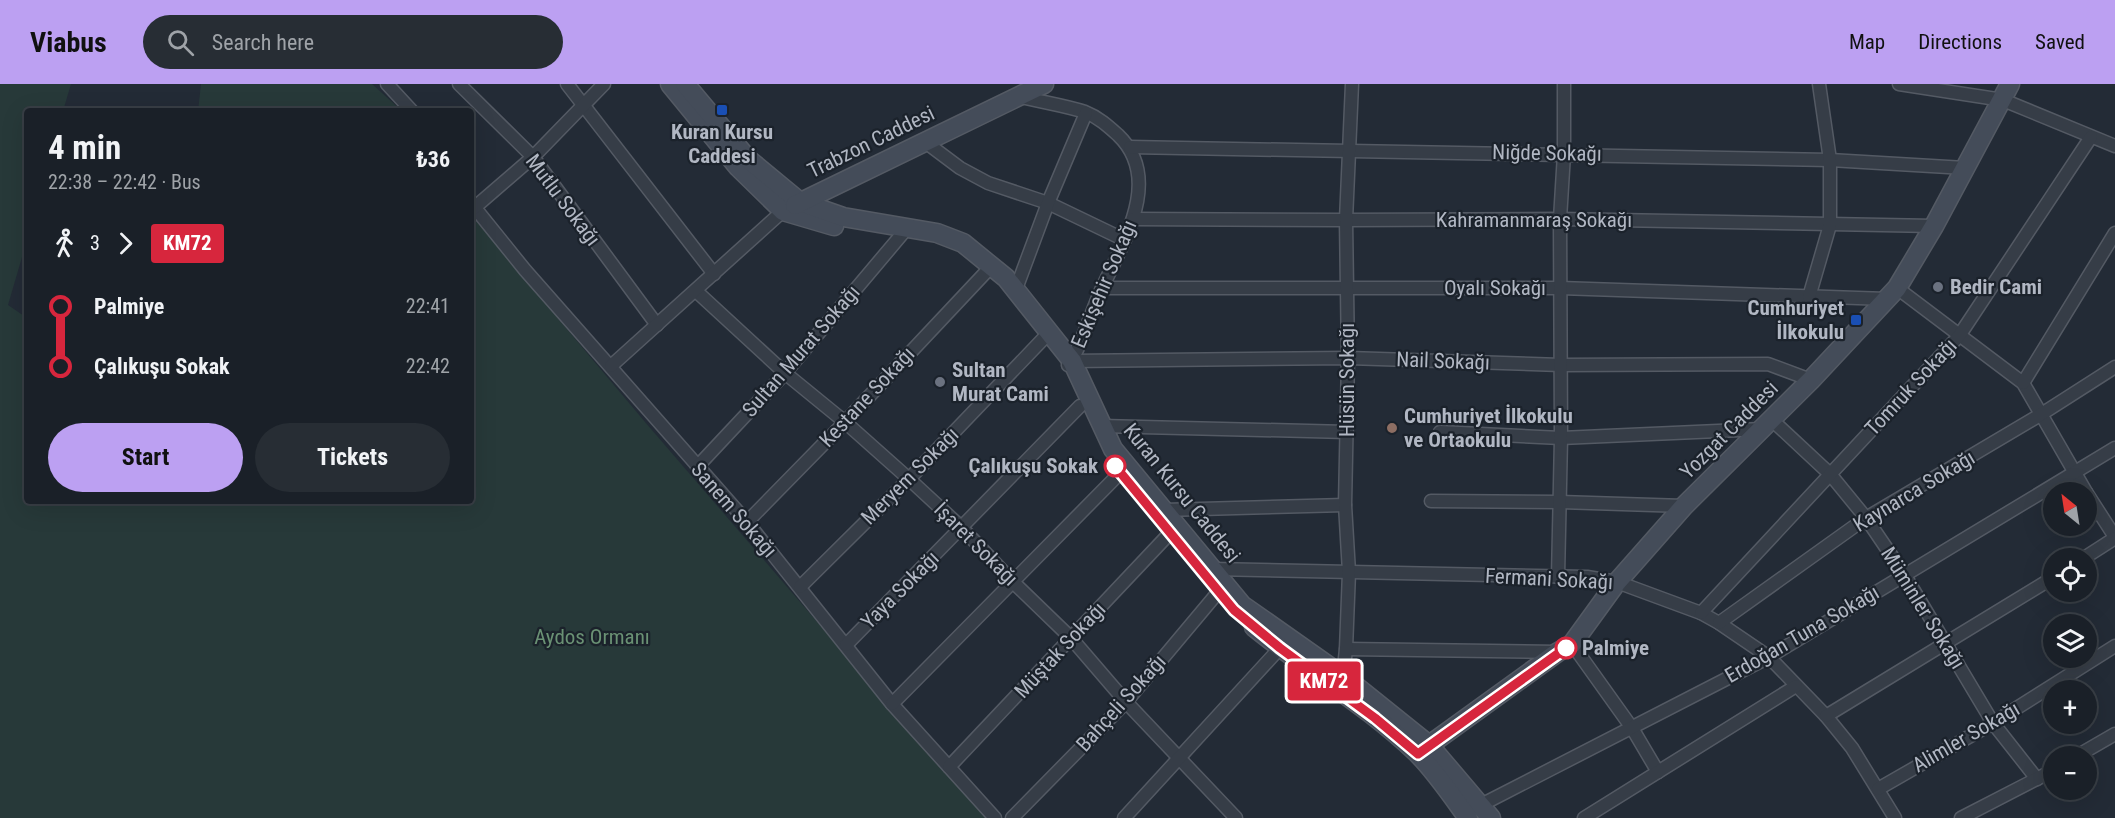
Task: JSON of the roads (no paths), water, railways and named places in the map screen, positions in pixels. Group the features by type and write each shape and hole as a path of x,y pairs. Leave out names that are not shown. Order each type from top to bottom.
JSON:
{"main road":[{"name":"Kuran Kursu Caddesi","path":"670,84 738,167 783,211 852,231 903,233 934,240 959,249 986,272 1069,365 1080,406 1090,430 1170,533 1242,605 1342,676 1486,811"},
{"name":"Kuran Kursu Caddesi","path":"685,84 748,159 800,202 843,217 937,233 963,243 991,265 1016,289 1069,365 1113,449 1212,569 1234,610 1280,648 1375,718 1423,750 1468,818"},
{"name":"Trabzon Caddesi","path":"783,211 1030,89"},
{"name":"Yozgat Caddesi","path":"1423,750 1565,648 1617,582 1684,506 1811,380 1892,293 1934,226 2006,92"}],"street":[{"path":"387,84 409,108"},
{"name":"Mutlu Sokağı","path":"459,84 533,157 657,325"},
{"path":"567,84 714,274"},
{"path":"474,205 533,157 604,84"},
{"name":"Hüsün Sokağı","path":"1342,676 1346,649 1349,572 1345,505 1348,358 1346,220 1352,84"},
{"path":"1558,577 1561,438 1560,219 1564,154 1564,84"},
{"path":"1809,297 1830,225 1830,160 1819,84"},
{"path":"1899,84 2006,92 2091,137 2115,146"},
{"name":"Eskişehir Sokağı","path":"1030,89 1105,123 1130,147 1140,179 1133,219 1125,240 1069,365"},
{"path":"1016,289 1048,203 1086,113"},
{"name":"Tomruk Sokağı","path":"1701,613 1959,336 2091,137"},
{"path":"924,141 960,168 988,183 1048,203 1125,240"},
{"name":"Niğde Sokağı","path":"1130,147 1830,160 1965,168"},
{"name":"Sanem Sokağı","path":"474,207 525,270 747,522 892,704 995,818"},
{"path":"611,366 783,211"},
{"name":"Kahramanmaraş Sokağı","path":"1133,219 1560,219 1934,226"},
{"name":"Sultan Murat Sokağı","path":"697,467 785,373 903,233"},
{"path":"2023,383 2115,233"},
{"name":"Kestane Sokağı","path":"747,522 986,272"},
{"name":"Oyalı Sokağı","path":"1102,288 1560,288 1809,297 1892,293"},
{"name":"İşaret Sokağı","path":"696,291 785,373 845,422 962,528 1071,638 1126,702 1236,818"},
{"path":"1892,293 1959,336 2023,383 2080,482"},
{"name":"Meryem Sokağı","path":"800,587 909,479 1044,338"},
{"name":"Nail Sokağı","path":"1069,365 1348,358 1561,365 1768,364 1811,380"},
{"name":"Kaynarca Sokağı","path":"1719,623 1866,518 2040,415 2113,366"},
{"name":"Yaya Sokağı","path":"846,645 1080,406"},
{"path":"1440,432 1561,438 1767,425"},
{"name":"Müminler Sokağı","path":"1767,425 1830,474 1866,518 1904,574 1993,723 2037,779"},
{"path":"1101,426 1347,432"},
{"name":"Erdoğan Tuna Sokağı","path":"1486,811 1632,728 1769,657 2115,448"},
{"path":"892,704 1121,472"},
{"path":"1431,501 1684,506"},
{"path":"1164,510 1345,505"},
{"path":"2097,509 2115,538 2097,550"},
{"name":"Müştak Sokağı","path":"949,766 1170,533"},
{"name":"Fermani Sokağı","path":"1212,569 1587,577 1617,582 1701,613 1769,657 1826,716 1852,748 1895,818"},
{"path":"1826,716 2043,584"},
{"name":"Bahçeli Sokağı","path":"1012,818 1126,702 1222,587"},
{"name":"Alimler Sokağı","path":"1878,789 1993,723 2115,646"},
{"path":"1124,818 1280,648"},
{"path":"1346,649 1565,648 1632,728 1658,772"},
{"path":"1584,818 1796,686"},
{"path":"2094,746 2115,734"},
{"path":"1961,818 2043,776"}],"place":[{"name":"Kuran Kursu Caddesi","path":"722,110"},
{"name":"Bedir Cami","path":"1938,287"},
{"name":"Cumhuriyet İlkokulu","path":"1856,320"},
{"name":"Sultan Murat Cami","path":"940,382"},
{"name":"Cumhuriyet İlkokulu ve Ortaokulu","path":"1392,428"},
{"name":"Çalıkuşu Sokak","path":"1115,466"},
{"name":"Palmiye","path":"1566,648"}],"park label":[{"name":"Aydos Ormanı","path":"592,637"}]}
